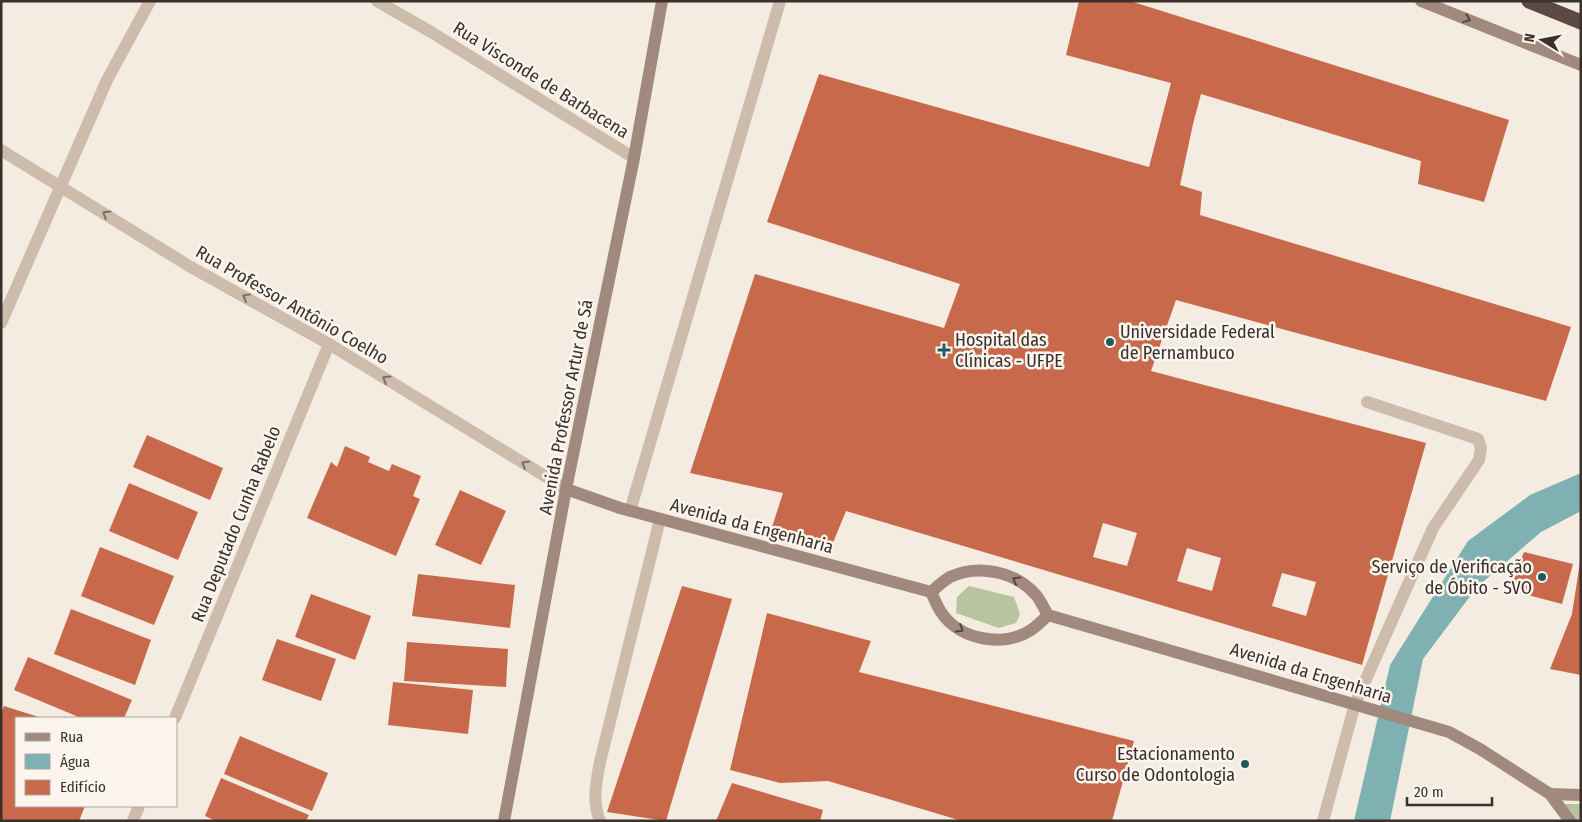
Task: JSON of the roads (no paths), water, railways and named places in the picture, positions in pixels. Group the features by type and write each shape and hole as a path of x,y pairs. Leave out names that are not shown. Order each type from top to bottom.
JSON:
{"highway":[{"path":"1529,1 1581,22"}],"street":[{"path":"1,323 62,187 107,80 150,1"},
{"name":"Rua Visconde de Barbacena","path":"377,1 431,32 634,158"},
{"name":"Avenida Professor Artur de Sá","path":"504,821 566,489 634,158 662,1"},
{"path":"630,511 780,1"},
{"path":"1421,1 1581,66"},
{"name":"Rua Professor Antônio Coelho","path":"1,150 189,266 329,344 566,489"},
{"name":"Rua Deputado Cunha Rabelo","path":"175,717 329,344"},
{"path":"1323,821 1355,704 1433,528 1479,460 1481,448 1478,439 1367,402"},
{"name":"Avenida da Engenharia","path":"566,489 630,511 931,592"},
{"path":"600,821 596,812 594,787 660,519"},
{"path":"971,570 995,571 1018,580 1036,595 1048,615 1030,631 1007,640 982,639 960,630 942,614 931,592 949,578 971,570"},
{"name":"Avenida da Engenharia","path":"1048,615 1449,732 1480,749 1550,794 1570,821"},
{"path":"1550,794 1581,795"},
{"path":"133,821 139,807"}],"water":[{"path":"1581,473 1581,511 1541,532 1477,587 1423,659 1390,821 1354,821 1390,665 1468,541 1530,495"}],"place":[{"name":"Universidade Federal de Pernambuco","path":"1110,342"},
{"name":"Hospital das Clínicas - UFPE","path":"944,350"},
{"name":"Serviço de Verificação de Óbito - SVO","path":"1542,577"},
{"name":"Estacionamento Curso de Odontologia","path":"1245,764"}]}
